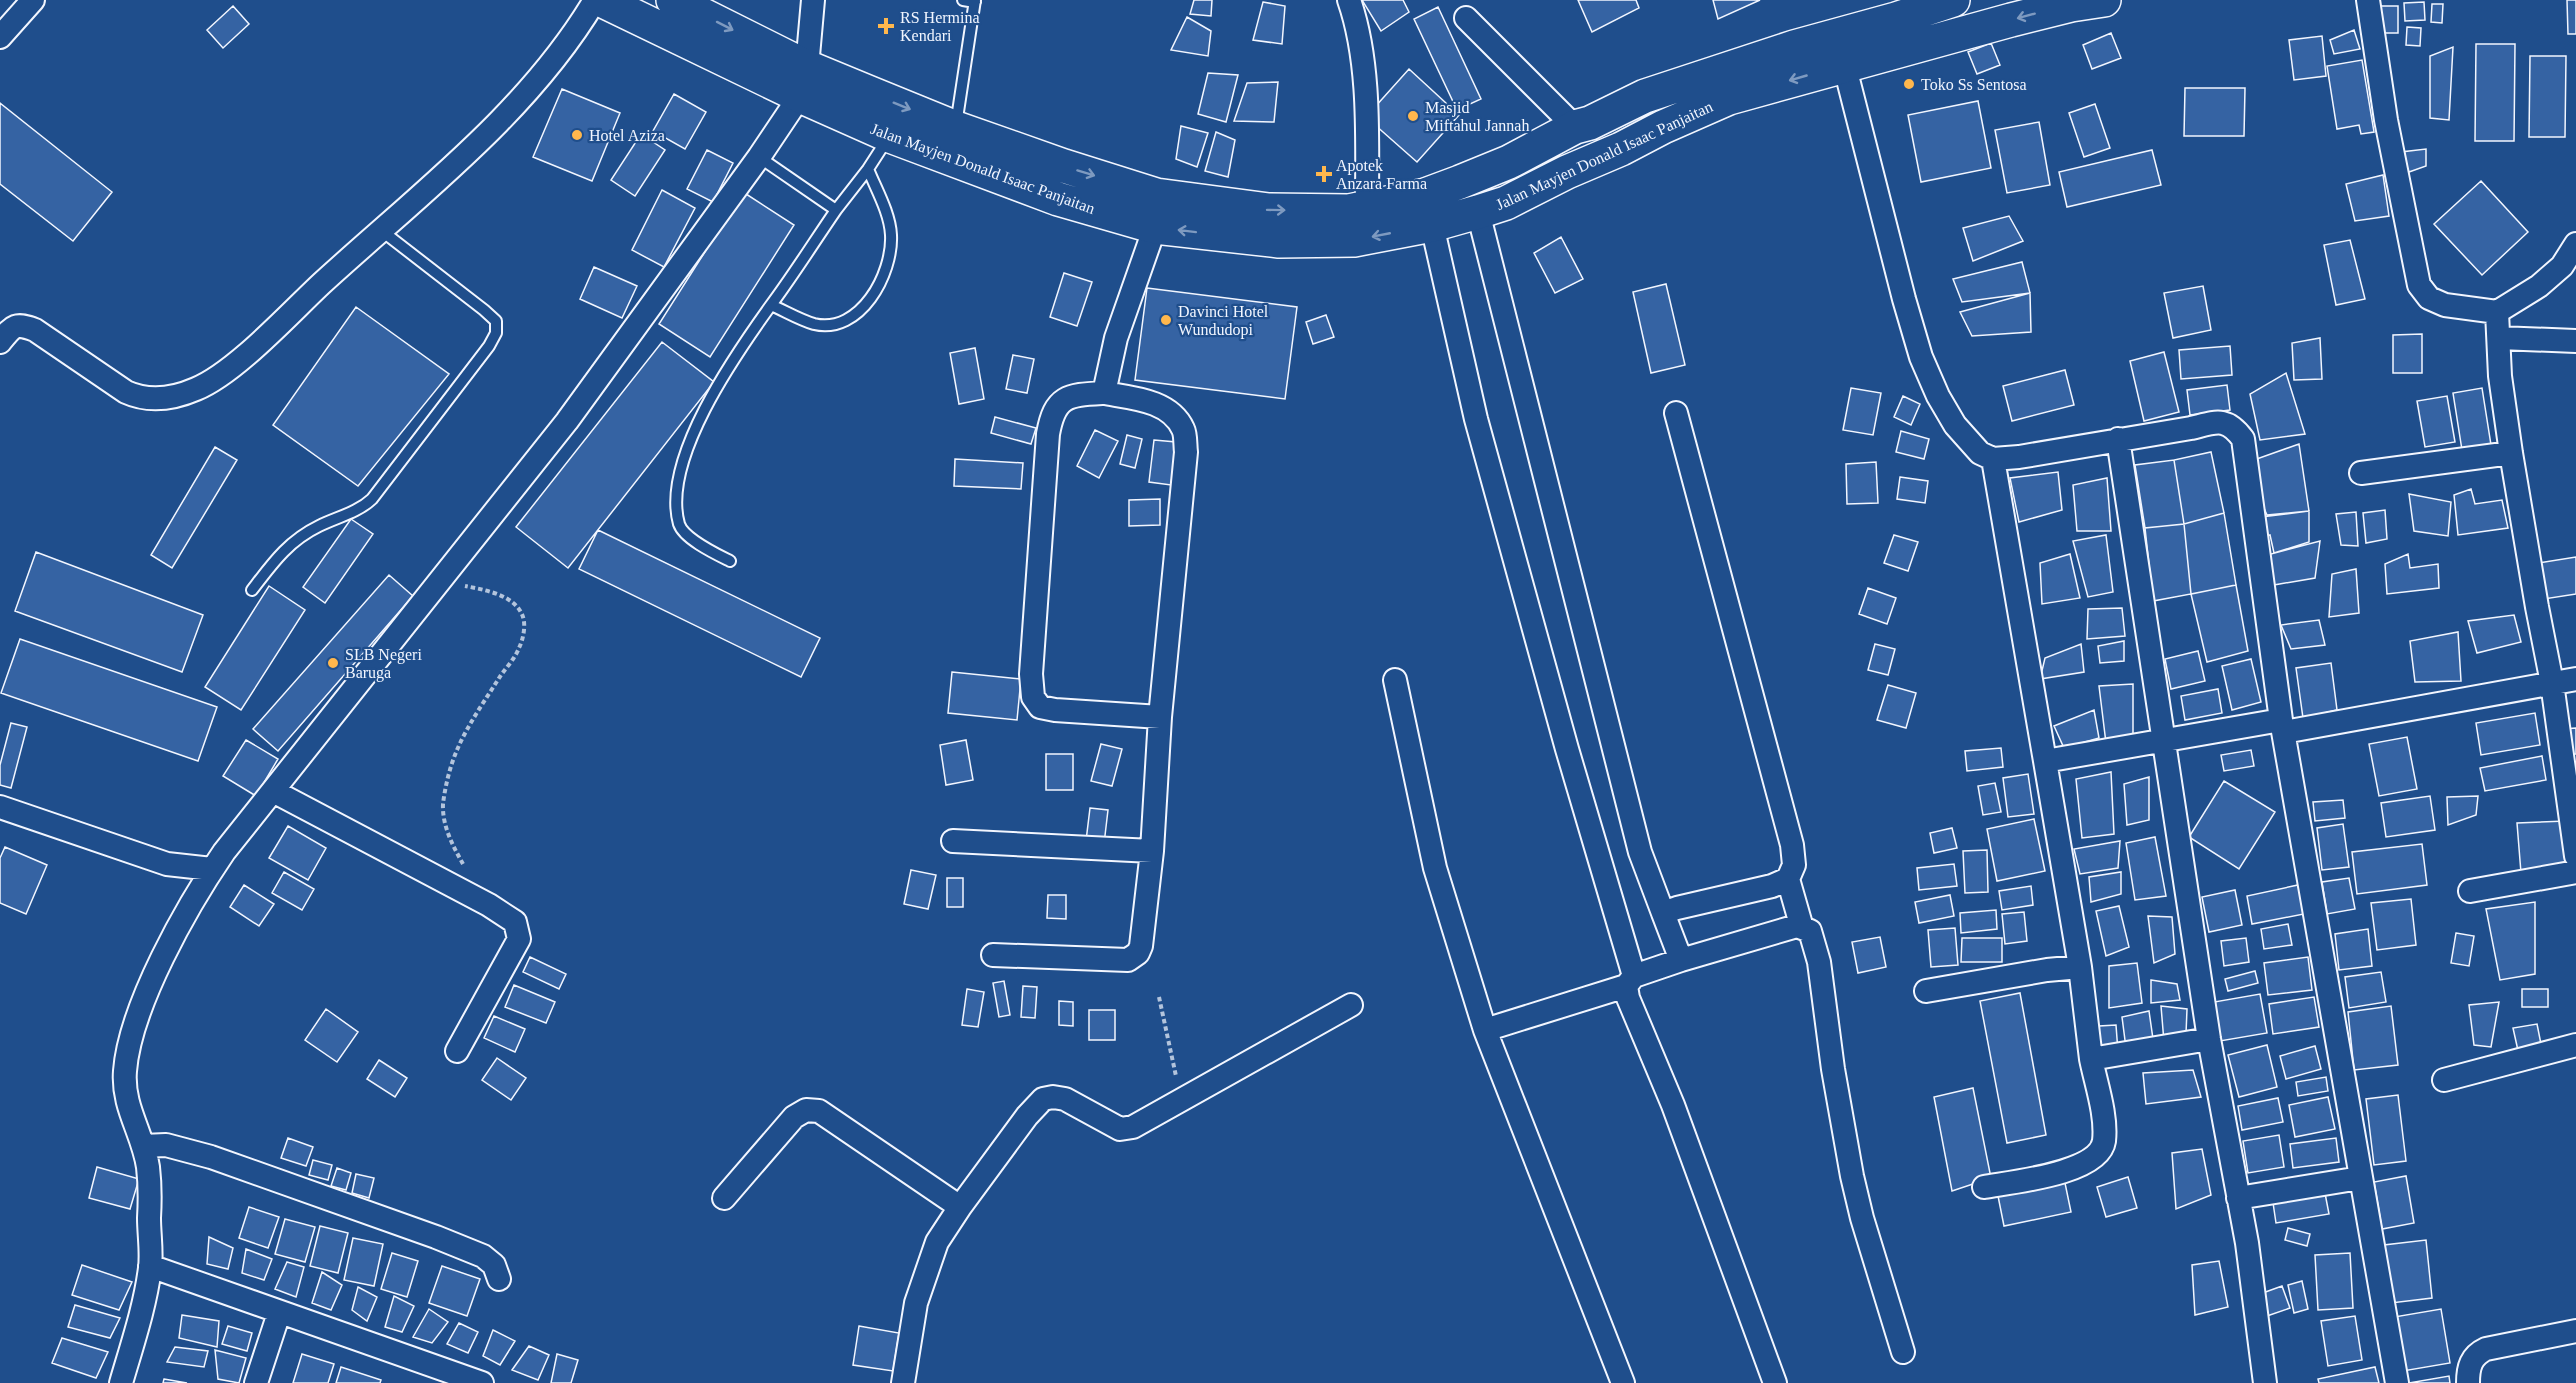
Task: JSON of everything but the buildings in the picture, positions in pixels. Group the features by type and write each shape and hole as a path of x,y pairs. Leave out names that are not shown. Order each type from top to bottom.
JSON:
{"highway":[{"name":"Jalan Mayjen Donald Isaac Panjaitan","path":"602,0 804,82 956,128 1156,195 1269,210 1349,211 1425,195 1509,162 1645,96 1794,47 1840,52 1892,10 1953,0"},
{"name":"Jalan Mayjen Donald Isaac Panjaitan","path":"673,0 890,135 1059,199 1155,227 1279,241 1354,240 1431,225 1479,212 1506,203 1663,127 1840,52 2104,0"}],"street":[{"path":"0,38 33,0"},
{"path":"0,342 12,327 21,325 35,330 126,392 140,399 167,398 197,389 227,369 252,348 418,200 543,75 574,35 595,0"},
{"path":"121,1383 137,1330 150,1266 148,1168 143,1146 127,1105 125,1072 127,1050 156,973 191,903 212,869 567,421 759,157 804,82 813,0"},
{"path":"1349,0 1354,14 1366,98 1367,207"},
{"path":"2368,0 2386,120 2419,285 2429,298 2445,305 2497,312 2539,286 2562,266 2576,244"},
{"path":"1466,18 1575,128"},
{"path":"1840,52 1921,357 1938,396 1955,425 1980,453 1993,459 2181,430 2218,422 2233,426 2243,439 2282,726 2397,1383"},
{"path":"1479,212 1640,852 1681,960"},
{"path":"1431,225 1476,419 1630,981 1628,998 1673,1105 1775,1383"},
{"path":"1104,393 1116,338 1155,227"},
{"path":"2497,312 2500,375 2511,453 2536,607 2552,683 2576,856"},
{"path":"2499,338 2576,341"},
{"path":"993,955 1117,960 1133,958 1141,946 1152,851 1160,717 1186,452 1184,430 1174,414 1161,405 1104,393 1073,395 1057,405 1051,416 1048,434 1031,674 1033,697 1040,706 1055,710 1160,717"},
{"path":"1676,413 1792,845 1794,866 1788,879 1802,928"},
{"path":"2118,439 2209,1040 2247,1243 2265,1383"},
{"path":"2361,473 2511,453"},
{"path":"1984,1187 2070,1170 2090,1160 2104,1143 2102,1114 2091,1059 2080,967 1993,459"},
{"path":"2045,761 2576,679"},
{"path":"1395,680 1435,868 1485,1030 1623,1383"},
{"path":"273,791 489,905 515,922 519,939 457,1051"},
{"path":"0,807 167,864 212,869"},
{"path":"953,841 1152,851"},
{"path":"2470,891 2576,872"},
{"path":"1663,913 1772,886 1788,879"},
{"path":"1485,1030 1630,981 1681,960 1797,926 1810,931 1818,962 1833,1069 1854,1186 1904,1352"},
{"path":"1926,992 2047,970 2080,967"},
{"path":"903,1383 910,1334 922,1282 937,1242 1027,1116 1043,1099 1053,1097 1065,1099 1120,1129 1133,1127 1351,1005"},
{"path":"2091,1059 2209,1040"},
{"path":"2445,1080 2576,1045"},
{"path":"724,1198 794,1117 806,1110 819,1111 960,1207"},
{"path":"143,1146 166,1146 211,1157 436,1238 483,1256 494,1265 499,1279"},
{"path":"2238,1198 2360,1178"},
{"path":"150,1266 482,1383"},
{"path":"256,1383 279,1313"},
{"path":"2468,1383 2470,1363 2486,1349 2576,1331"}],"lane":[{"path":"956,128 975,1 963,0"},
{"path":"730,561 698,544 680,526 676,495 690,439 749,334 890,135"},
{"path":"759,157 836,210"},
{"path":"771,305 815,324 843,323 869,301 888,263 891,234 881,199 868,169"},
{"path":"252,590 281,551 292,542 316,527 358,511 372,499 489,346 496,333 496,321 484,310 382,231"}],"path":[{"path":"438,581 497,594 519,609 524,618 524,634 519,649 456,751 448,778 443,805 446,827 466,868"},
{"path":"1159,997 1180,1100"}],"place":[{"name":"RS Hermina Kendari","path":"886,26"},
{"name":"Toko Ss Sentosa","path":"1909,84"},
{"name":"Masjid Miftahul Jannah","path":"1413,116"},
{"name":"Hotel Aziza","path":"577,135"},
{"name":"Apotek Anzara Farma","path":"1324,174"},
{"name":"Davinci Hotel Wundudopi","path":"1166,320"},
{"name":"SLB Negeri Baruga","path":"333,663"}]}
